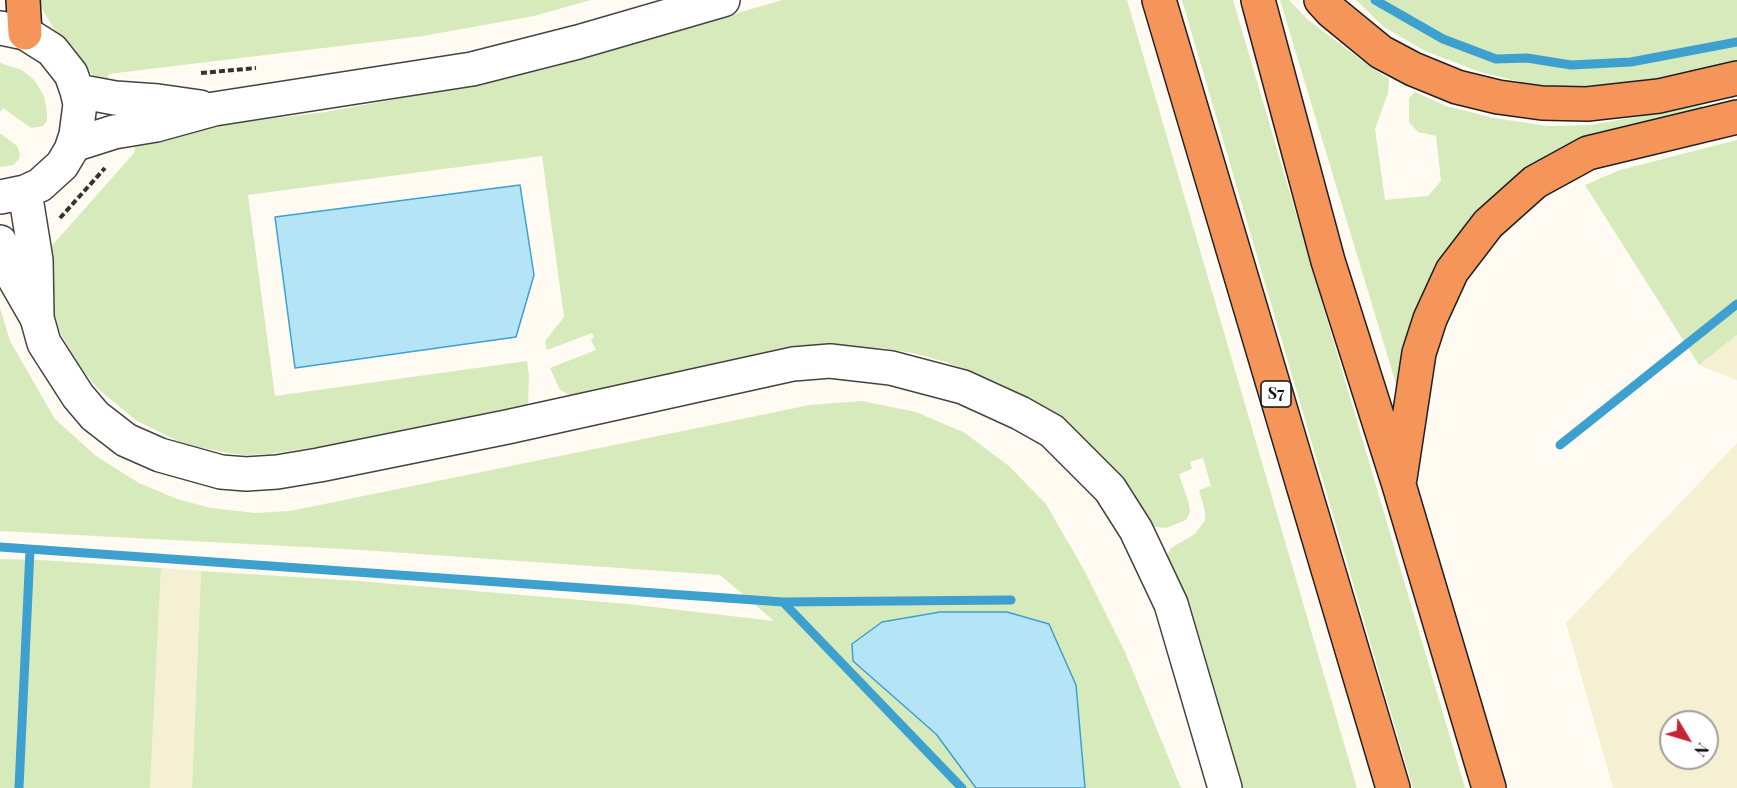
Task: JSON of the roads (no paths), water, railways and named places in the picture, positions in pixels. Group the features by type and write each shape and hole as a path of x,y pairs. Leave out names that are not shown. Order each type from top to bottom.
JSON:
{"highway":[{"path":"13,31 23,0"},
{"name":"S7","path":"1159,0 1393,788"},
{"path":"1258,0 1328,261 1399,485 1489,788"},
{"path":"1321,0 1381,52 1413,69 1457,87 1498,97 1542,103 1587,104 1659,96 1737,78"},
{"path":"1399,485 1419,353 1430,319 1452,271 1488,224 1535,183 1588,153 1737,117"}],"street":[{"path":"73,146 114,132 156,125 214,109 472,69 578,42 723,0"},
{"path":"13,31 52,50 70,74 77,91 80,120 73,146 62,165 52,175 13,195 36,260 37,318"},
{"path":"77,91 115,98 214,109"},
{"path":"0,242 14,278 37,318 44,343 78,396 95,416 126,440 160,455 221,472 246,474 277,472 319,465 507,427 793,364 830,361 891,369 963,387 1020,413 1052,431 1110,489 1136,530 1171,604 1225,788"}],"water":[{"path":"520,185 534,275 516,337 295,368 275,217"},
{"path":"940,612 1007,612 1049,624 1076,685 1085,788 976,788 936,734 853,661 852,644 882,622"}],"waterway":[{"path":"1375,0 1443,39 1496,59 1527,58 1571,65 1631,62 1737,42"},
{"path":"1560,445 1737,304"},
{"path":"0,547 783,602 1011,600"},
{"path":"19,788 30,550"},
{"path":"783,602 962,788"}]}
